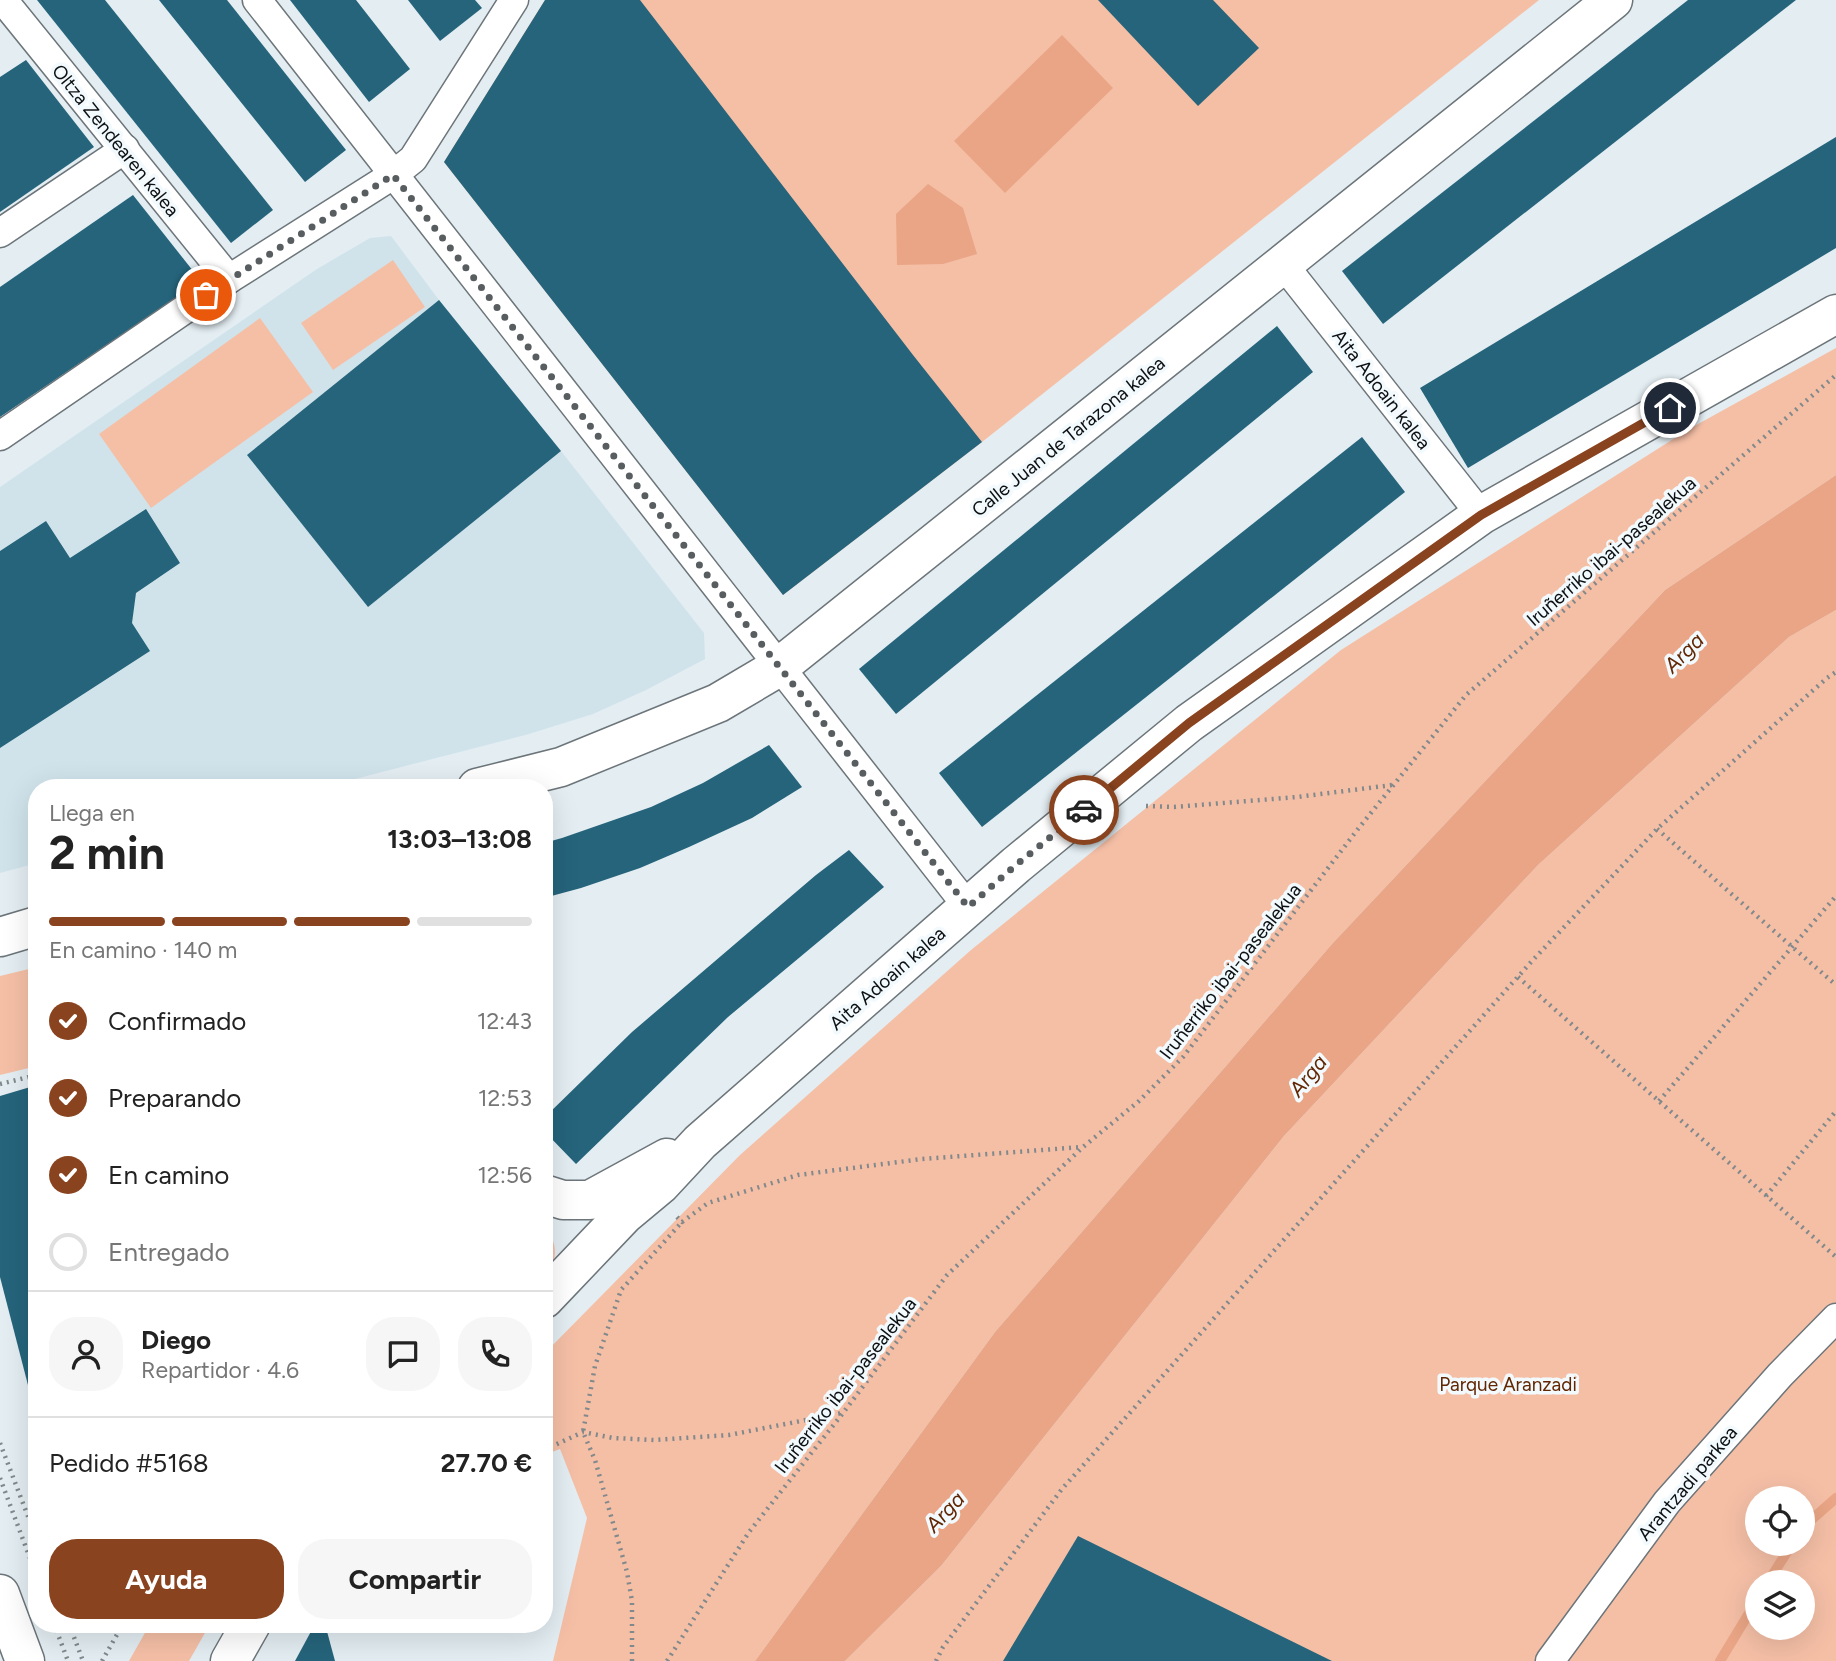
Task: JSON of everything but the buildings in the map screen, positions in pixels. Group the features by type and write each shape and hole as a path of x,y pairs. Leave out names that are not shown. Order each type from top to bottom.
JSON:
{"street":[{"name":"Oltza Zendearen kalea","path":"3,0 229,279"},
{"path":"257,0 968,907"},
{"name":"Calle Juan de Tarazona kalea","path":"513,779 561,767 718,703 779,667 1613,0"},
{"path":"0,436 229,279 393,175 413,159 511,1"},
{"path":"0,233 125,149"},
{"name":"Aita Adoain kalea","path":"1283,264 1481,515"},
{"name":"Aita Adoain kalea","path":"553,1290 624,1215 660,1185 701,1142 1016,865 1189,723 1481,515 1836,314"},
{"path":"0,911 28,903"},
{"path":"0,937 28,929"},
{"name":"Aita Adoain kalea","path":"553,1197 563,1200 590,1200 701,1142"},
{"name":"Arantzadi parkea","path":"1552,1660 1667,1502 1780,1375 1836,1318"},
{"path":"0,1594 25,1661"},
{"path":"230,1661 246,1633"},
{"path":"253,1661 268,1633"}],"path":[{"name":"Iruñerriko ibai-pasealekua","path":"667,1661 749,1532 947,1275 1083,1147 1139,1101 1183,1056 1392,785 1466,695 1836,375"},
{"path":"936,1661 943,1647 1062,1489 1518,976 1657,829 1836,672"},
{"path":"1091,805 1174,807 1297,797 1392,785"},
{"path":"1657,829 1836,985"},
{"path":"1659,1101 1836,896"},
{"path":"1518,976 1836,1257"},
{"path":"0,1084 28,1076"},
{"path":"1766,1196 1836,1111"},
{"path":"632,1661 632,1601 627,1572 595,1460 583,1432 595,1366 621,1290 682,1222 708,1203 798,1175 922,1160 1083,1147"},
{"path":"682,1222 685,1212"},
{"path":"676,1215 682,1222"},
{"path":"553,1446 583,1432 613,1438 654,1440 729,1435 843,1413"},
{"path":"0,1443 28,1516"},
{"path":"0,1478 28,1553"},
{"path":"57,1633 68,1661"},
{"path":"72,1633 83,1661"},
{"path":"102,1661 118,1633"}],"shaded area":[{"path":"391,236 704,633 705,659 593,714 529,734 355,779 28,779 28,865 0,873 0,487 317,269 370,238"}],"green space":[{"path":"545,0 1539,0 982,442 783,595 444,162"},
{"path":"393,260 425,307 333,370 301,323"},
{"path":"260,318 313,392 151,508 99,434"},
{"path":"1836,348 1836,475 1665,590 1332,944 995,1332 755,1661 553,1661 587,1518 560,1449 553,1452 553,1345 740,1155 971,950 1341,650 1689,429"},
{"name":"Parque Aranzadi","path":"1836,610 1836,1661 845,1661 941,1566 1284,1136 1538,865 1789,637"},
{"path":"28,969 28,1068 0,1075 0,976"},
{"path":"145,1633 205,1633 189,1661 129,1661"}],"water":[{"path":"1062,35 1113,88 1005,193 954,141"},
{"path":"928,184 963,208 977,254 943,264 897,265 896,214"},
{"name":"Arga","path":"1836,475 1836,610 1789,637 1538,865 1284,1136 941,1566 845,1661 755,1661 995,1332 1332,944 1665,590"}],"waterway":[{"path":"1815,1517 1836,1498"},
{"path":"1776,1570 1784,1556"},
{"path":"1720,1661 1745,1620"}],"way so far":[{"path":"206,295 393,175 968,907 1084,810"}],"route":[{"path":"1084,810 1189,723 1481,515 1670,408"}]}
